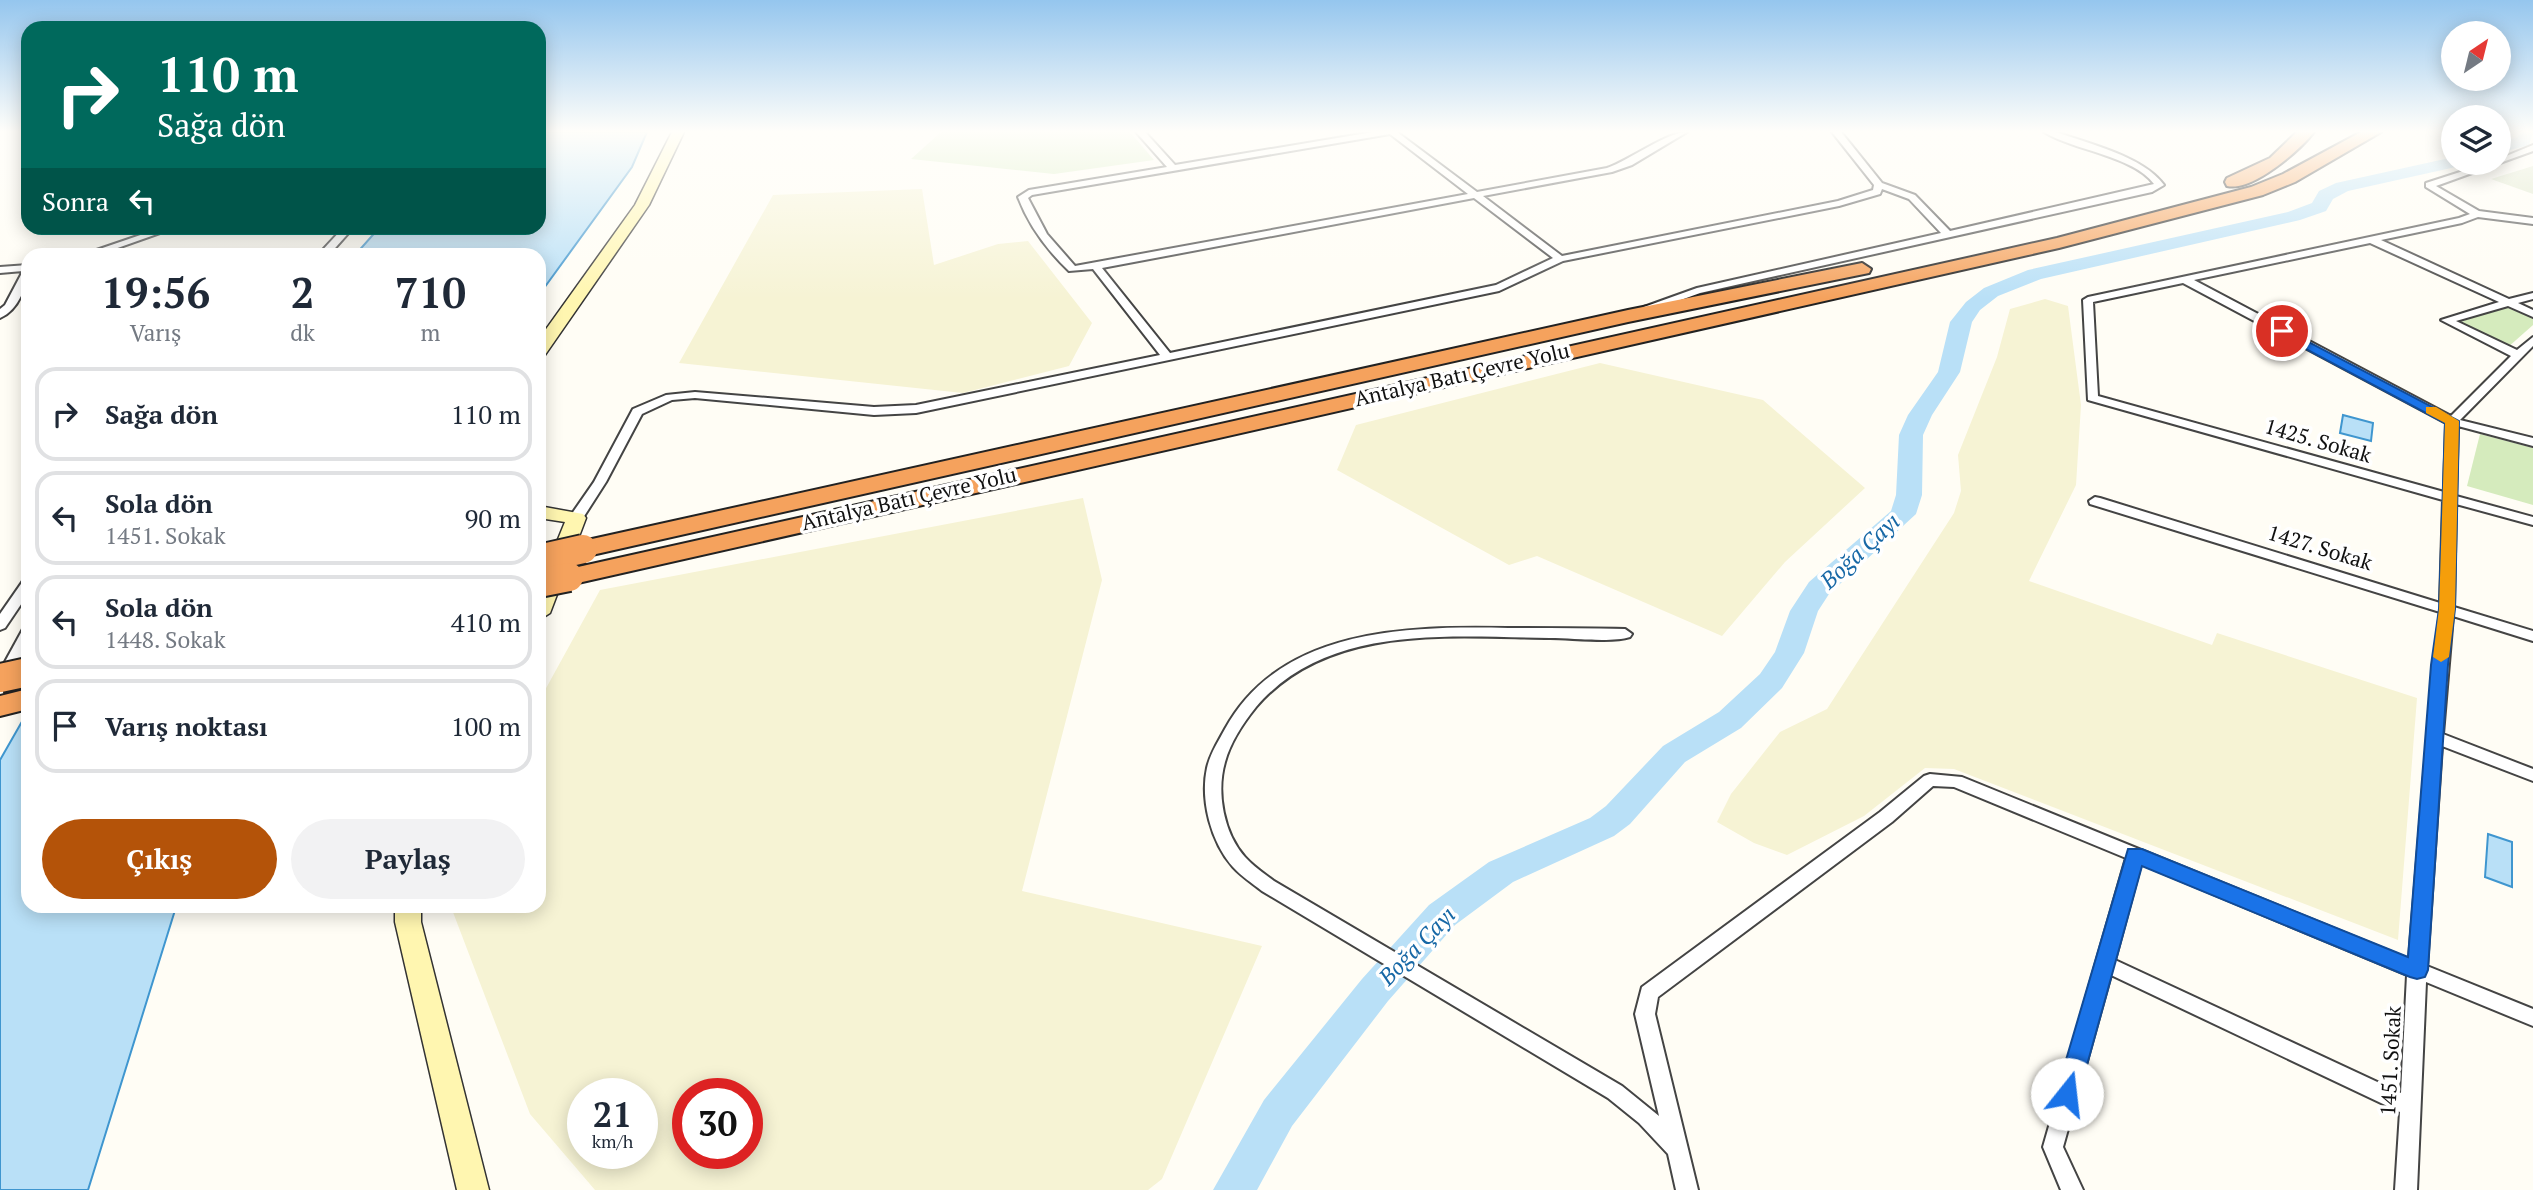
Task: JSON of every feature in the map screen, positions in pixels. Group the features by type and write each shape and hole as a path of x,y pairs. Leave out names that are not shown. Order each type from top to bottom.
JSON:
{"highway":[{"path":"546,564 583,549 1628,316 1943,251 2211,188"},
{"name":"Antalya Batı Çevre Yolu","path":"546,568 569,577 2059,243 2206,206 2261,188"},
{"path":"0,678 21,674"},
{"path":"0,706 21,701"}],"street":[{"path":"546,341 642,205 651,188"},
{"path":"1058,188 1028,193 1023,197 1028,213 1073,269 1519,188"},
{"path":"1465,188 1560,259"},
{"path":"546,595 576,518 600,482 637,412 670,397 695,395 874,411 916,409 1499,288 1525,279 1546,264 1560,259 1864,198 1877,192 1878,188"},
{"path":"1886,188 1912,197 1947,234"},
{"path":"1628,316 1697,291 2155,188"},
{"path":"2433,188 2477,214"},
{"path":"2186,280 2477,214 2533,221"},
{"path":"108,248 148,235"},
{"path":"329,248 342,235"},
{"path":"2370,239 2533,314"},
{"path":"1096,266 1167,357"},
{"path":"0,270 21,270"},
{"path":"2186,280 2452,421 2533,442"},
{"name":"1425. Sokak","path":"2186,280 2088,300 2092,398 2533,521"},
{"path":"0,315 9,307 21,284"},
{"path":"2518,355 2446,320 2533,296"},
{"path":"2452,421 2533,340"},
{"name":"1451. Sokak","path":"2406,1190 2417,970 2434,737 2447,609 2452,421"},
{"name":"1427. Sokak","path":"2095,501 2533,636"},
{"path":"546,513 576,518"},
{"path":"0,625 21,594"},
{"path":"1625,634 1436,632 1374,637 1305,658 1274,677 1229,730 1215,763 1213,793 1220,827 1237,861 1268,886 1615,1092 1646,1116 1677,1149"},
{"path":"0,684 21,645"},
{"path":"2434,737 2533,775"},
{"path":"1687,1190 1645,1014 1649,993 1886,817 1930,780 1956,781 2533,1017"},
{"path":"2072,1190 2053,1147 2135,855"},
{"path":"408,913 473,1190"},
{"path":"2104,963 2410,1107"}],"shaded area":[{"path":"922,189 934,265 998,244 1028,241 1092,323 1069,366 963,393 679,363 773,195"},
{"path":"2045,299 2068,306 2081,405 2076,485 2029,581 2212,645 2217,633 2417,698 2398,940 1954,769 1925,768 1864,816 1787,855 1754,843 1717,822 1731,794 1780,732 1827,709 1954,513 1961,491 1958,455 1997,357 2010,309"},
{"path":"1600,363 1763,400 1865,488 1785,562 1722,636 1537,556 1509,565 1337,470 1356,425"},
{"path":"1083,498 1102,580 1022,891 1262,946 1162,1179 1148,1190 595,1190 577,1169 658,1169 658,1078 567,1078 567,1157 530,1114 453,913 546,913 546,688 600,590"}],"green space":[{"path":"2515,188 2533,188 2533,194"},
{"path":"2503,306 2533,318 2533,325 2507,348 2458,323"},
{"path":"2480,434 2533,448 2533,505 2467,486"}],"water":[{"path":"546,188 617,188 546,285 546,248 361,248 373,235 546,235"},
{"path":"2343,415 2373,423 2371,441 2340,433"},
{"path":"21,723 21,913 174,913 88,1190 0,1190 0,760"},
{"path":"2488,834 2512,842 2512,887 2485,877"}],"waterway":[{"name":"Boğa Çayı","path":"1234,1190 1278,1113 1375,990 1442,915 1501,872 1602,827 1618,815 1674,754 1730,720 1771,681 1789,653 1804,611 1819,588 1903,514 1909,495 1908,457 1911,435 1920,415 1949,372 1961,322 1973,306 1991,292 2035,274 2293,216 2319,207 2326,195 2341,188"}],"slow traffic":[{"path":"2431,410 2452,421 2447,609 2441,657"}],"route":[{"path":"2067,1094 2135,855 2417,970 2440,665 2447,609 2452,421 2282,331"}]}
